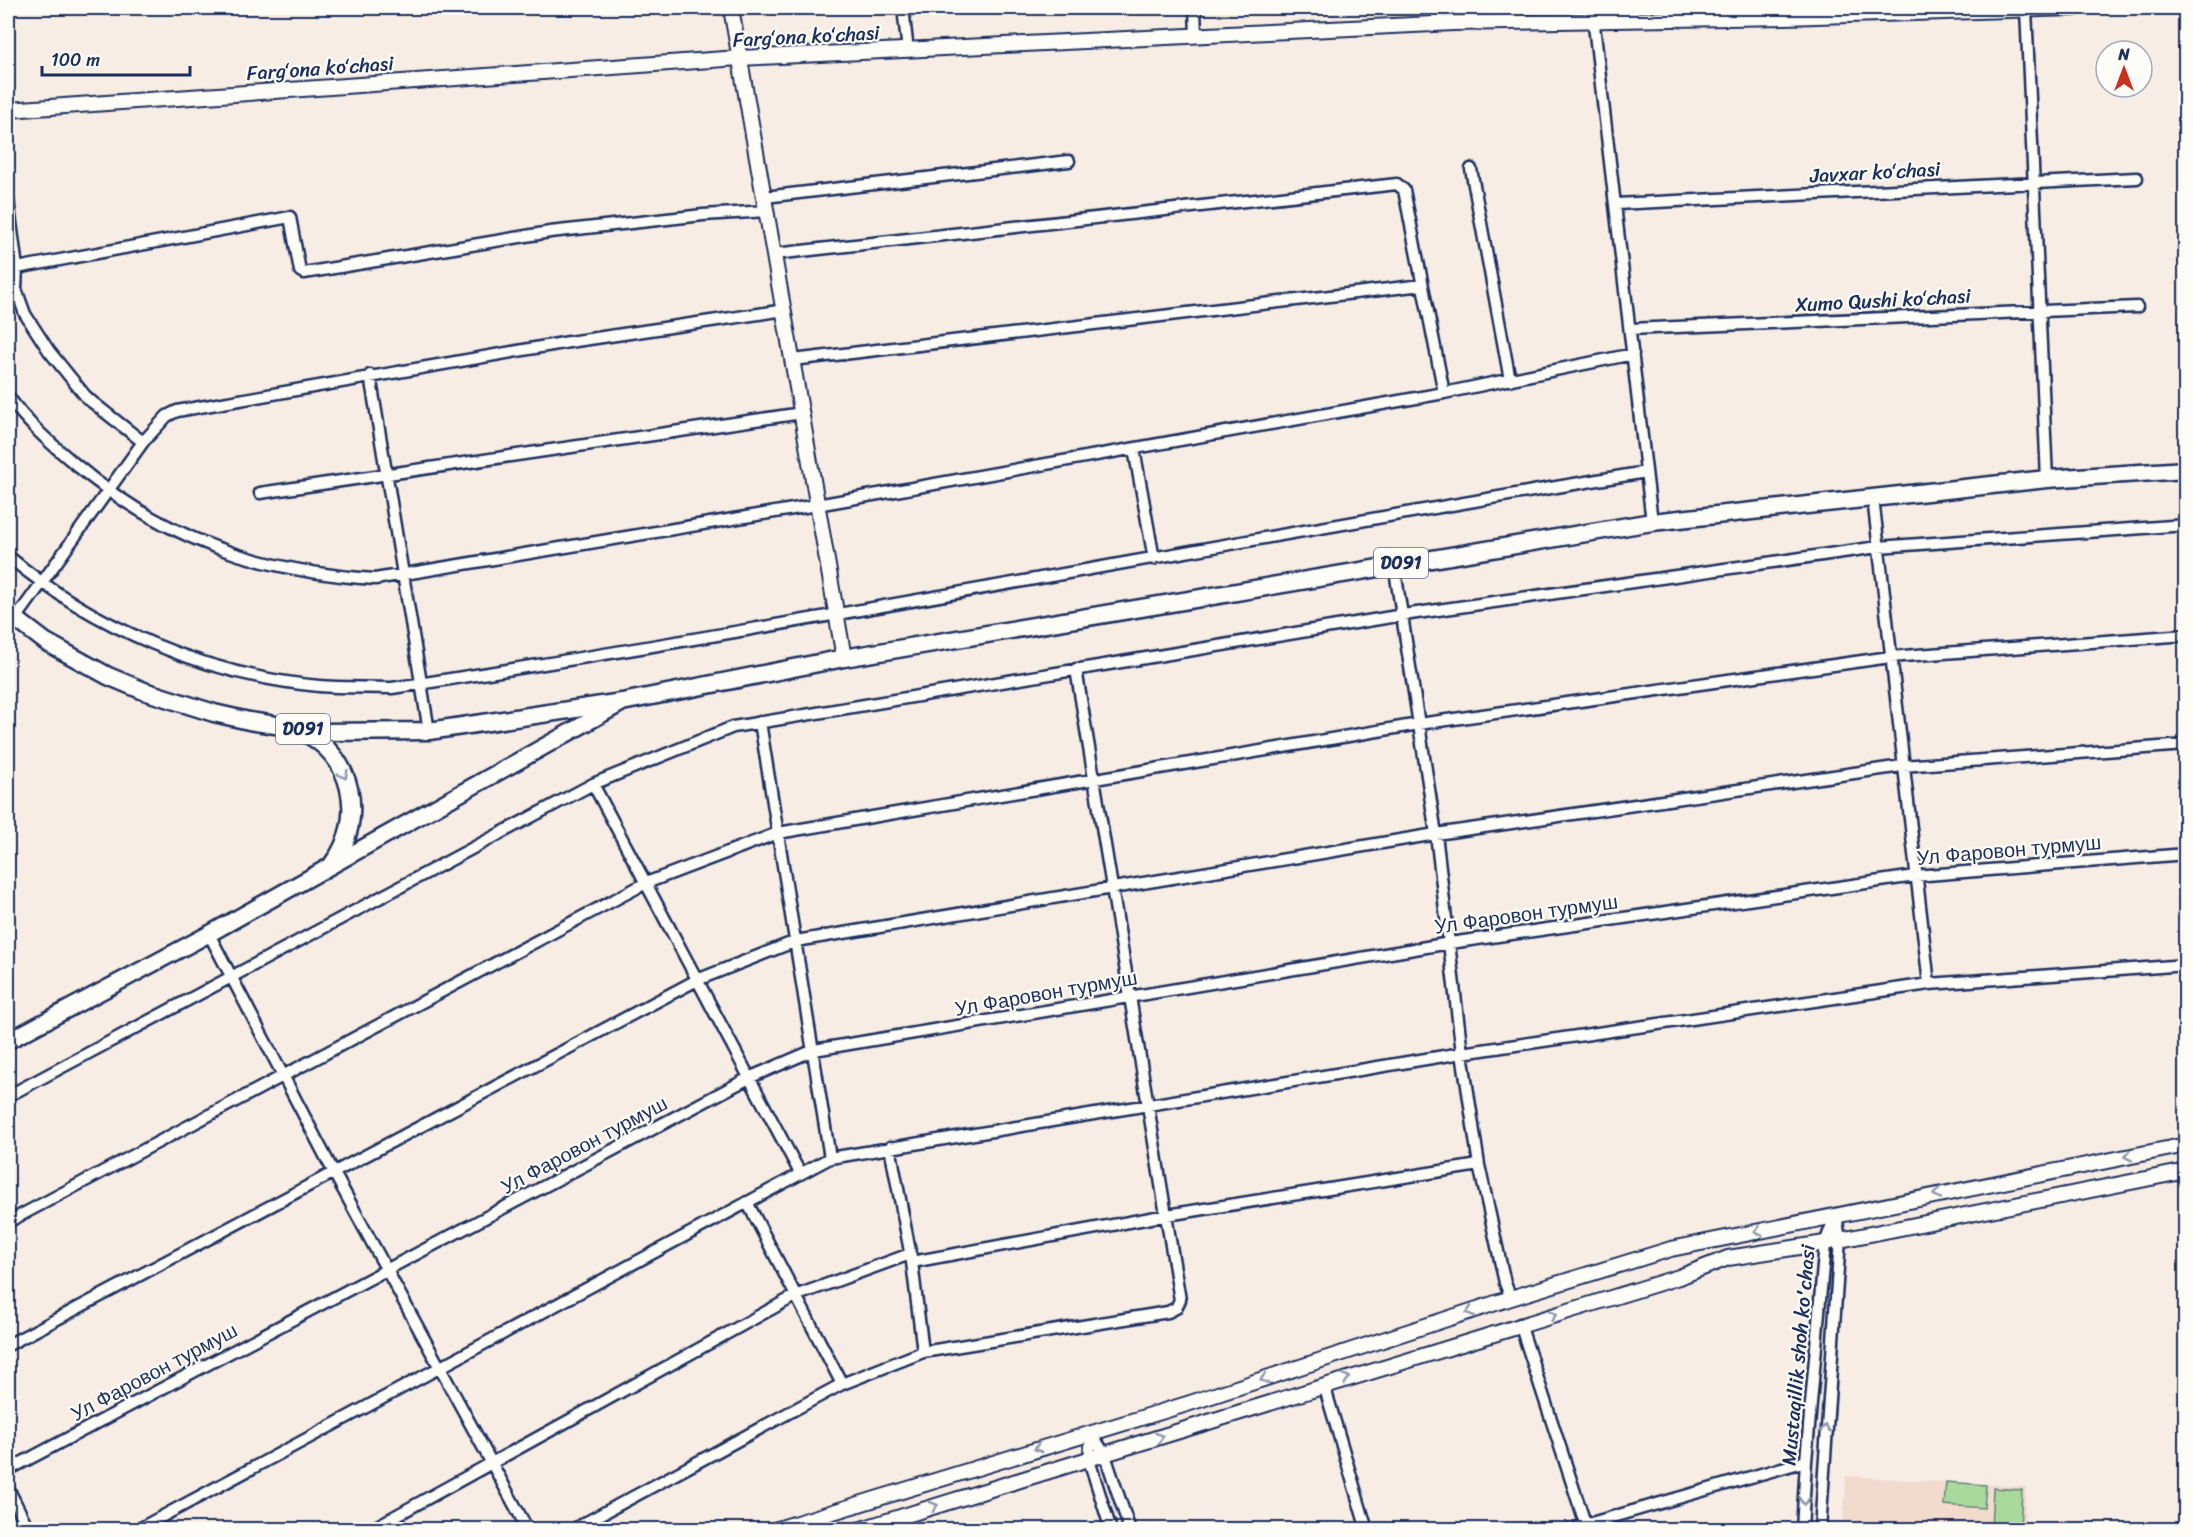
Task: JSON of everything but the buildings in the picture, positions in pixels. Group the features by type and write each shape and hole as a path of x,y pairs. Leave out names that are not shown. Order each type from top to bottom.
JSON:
{"main road":[{"name":"D091","path":"11,616 77,660 144,691 214,713 285,727 357,733 429,731 622,702 844,658 1652,522 2047,479 2186,470"},
{"path":"8,1041 209,934 622,702"},
{"path":"285,727 307,734 325,747 338,763 348,782 352,810 350,831 347,842 333,863"}],"street":[{"path":"731,8 844,658"},
{"path":"903,8 908,51"},
{"path":"1195,8 1196,36"},
{"path":"1437,8 1437,24"},
{"name":"Fargʻona koʻchasi","path":"8,110 739,58 1437,24 1592,14 2074,8"},
{"path":"2026,9 2047,479"},
{"path":"1592,14 1652,522"},
{"path":"17,268 290,217 300,271 304,273 550,232 703,215 1069,160"},
{"path":"1471,169 1510,380"},
{"name":"Javxar koʻchasi","path":"1616,204 2034,181 2137,178"},
{"path":"775,254 1397,184 1404,190 1443,393"},
{"path":"8,199 17,268 16,289 25,314 49,351 87,398 143,442"},
{"path":"793,360 1422,285"},
{"name":"Xumo Qushi koʻchasi","path":"1630,329 2138,307"},
{"path":"11,616 42,583 143,442 167,416 177,411 370,375 569,342 785,310"},
{"path":"8,396 51,444 106,491 160,524 217,549 260,563 338,577 375,579 404,576 1134,449 1443,393 1633,354"},
{"path":"370,375 429,731"},
{"path":"260,493 802,413"},
{"path":"1134,449 1154,559"},
{"path":"8,556 42,583 83,608 156,644 250,674 320,686 392,688 835,615 1466,501 1646,472"},
{"path":"1873,498 1902,766 1929,984"},
{"path":"8,1096 593,784 733,727 1403,615 1878,547 2186,525"},
{"path":"1395,564 1436,834 1462,1053 1479,1165 1505,1283 1511,1298"},
{"path":"8,1222 646,883 778,833 1419,724 1890,657 2186,635"},
{"path":"573,1530 842,1384 923,1352 1168,1312 1176,1308 1180,1300 1167,1215 1146,1103 1131,997 1076,669"},
{"path":"760,722 830,1158"},
{"path":"8,1345 697,980 796,941 1436,834 1902,766 2186,745"},
{"path":"593,784 751,1077 800,1173"},
{"name":"Ул Фаровон турмуш","path":"8,1470 751,1077 814,1050 1450,943 1915,876 2186,854"},
{"path":"209,934 333,1171 528,1530"},
{"path":"137,1530 830,1158 1146,1103 1462,1053 1929,984 2186,965"},
{"path":"774,1530 1210,1396 1511,1298 1671,1250 1836,1214 2186,1145"},
{"path":"890,1147 911,1258 923,1352"},
{"path":"370,1530 795,1296 911,1258 1479,1165"},
{"path":"861,1529 1089,1460 1520,1324 1679,1277 1728,1258 1825,1243 2186,1171"},
{"path":"747,1202 842,1384"},
{"name":"Mustaqillik shoh ko'chasi","path":"1820,1530 1840,1239 1836,1214"},
{"name":"Mustaqillik shoh ko'chasi","path":"1802,1530 1825,1243 1836,1214"},
{"path":"1782,1250 1789,1246 1793,1236 1788,1225"},
{"path":"1520,1324 1585,1523"},
{"path":"1324,1385 1367,1530"},
{"path":"1092,1432 1105,1455 1130,1530"},
{"path":"1092,1432 1089,1460 1111,1530"},
{"path":"1062,1441 1070,1446 1073,1455 1070,1465"},
{"path":"1111,1474 1116,1460 1124,1449"},
{"path":"1567,1530 1806,1461"},
{"path":"1070,1465 1096,1479"},
{"path":"8,1488 29,1530"}],"shaded area":[{"path":"1846,1476 2026,1487 2024,1529 1843,1530"}],"green space":[{"path":"1946,1482 1986,1485 1984,1508 1944,1505"},
{"path":"1993,1488 2022,1490 2020,1529 1991,1529"}]}
